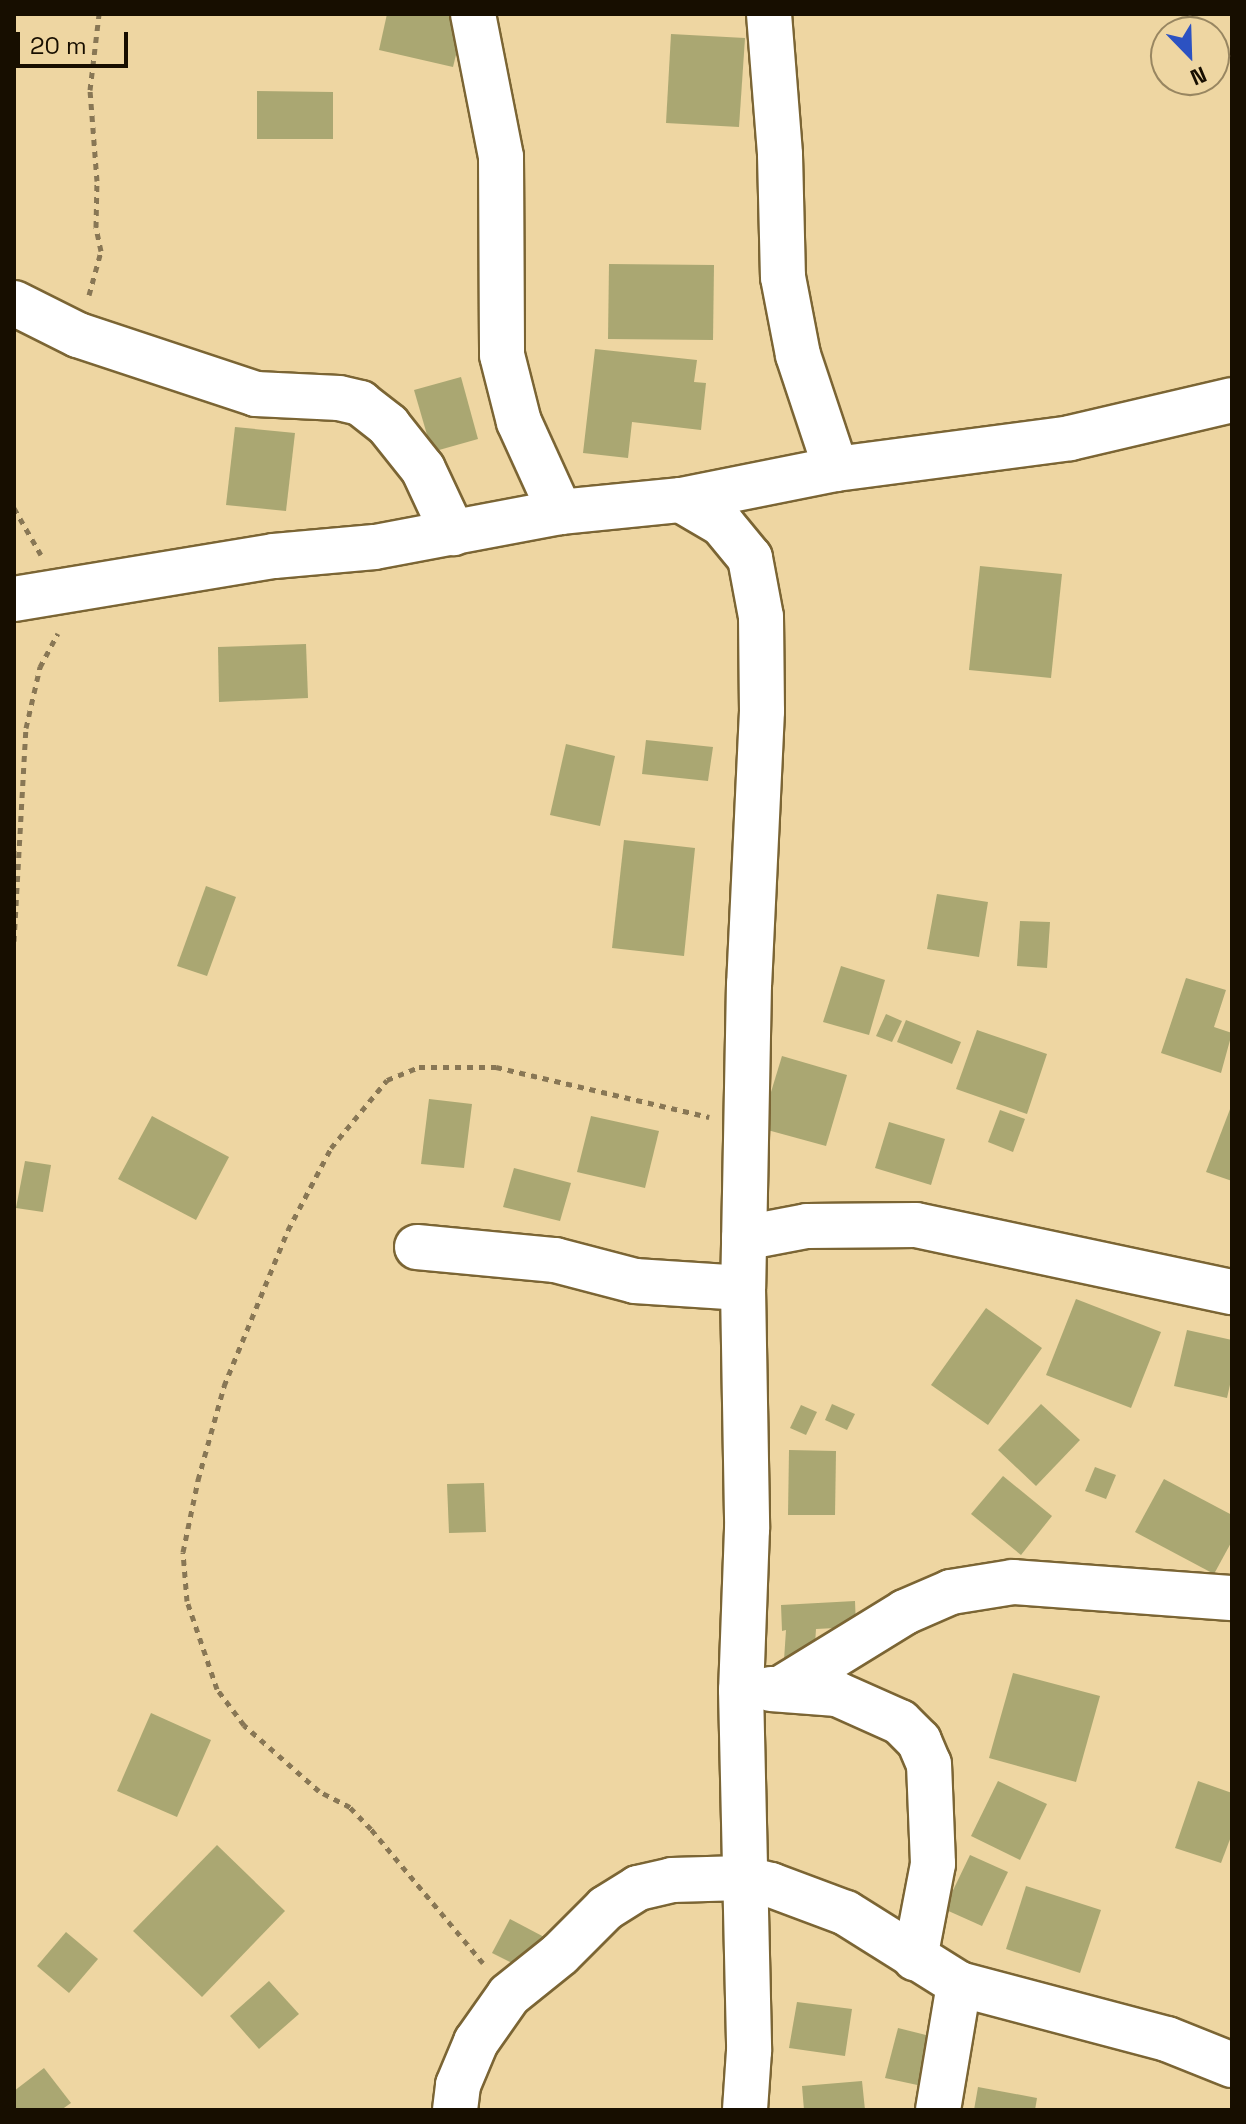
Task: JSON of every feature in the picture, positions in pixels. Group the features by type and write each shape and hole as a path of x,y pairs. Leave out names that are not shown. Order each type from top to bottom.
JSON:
{"street":[{"path":"473,14 501,157 502,355 519,422 560,512"},
{"path":"769,14 780,155 783,277 798,355 836,469"},
{"path":"14,303 78,335 256,394 339,398 360,403 388,425 423,469 453,533"},
{"path":"14,599 274,556 375,547 560,512 681,500 836,469 1070,438 1232,400"},
{"path":"681,500 722,524 750,558 761,617 762,711 749,984 743,1288 747,1529 760,1689 743,1878 749,2051 745,2110"},
{"path":"744,1238 807,1226 916,1225 1232,1292"},
{"path":"417,1247 555,1260 635,1281 743,1288"},
{"path":"760,1689 905,1612 951,1592 1013,1582 1232,1598"},
{"path":"760,1689 837,1694 900,1722 919,1741 929,1764 933,1864 915,1958"},
{"path":"455,2110 458,2085 476,2042 509,1995 560,1954 606,1908 638,1888 672,1880 743,1878 846,1913 959,1984 1167,2039 1232,2065"},
{"path":"938,2110 959,1984"}],"path":[{"path":"78,335 101,251 96,227 97,181 90,90 99,14"},
{"path":"14,508 79,588 40,667 26,728 14,941"},
{"path":"509,1995 371,1829 350,1807 319,1791 244,1725 217,1689 187,1601 183,1552 209,1439 224,1386 288,1230 331,1148 387,1080 419,1067 496,1067 747,1127"}],"building":[{"path":"387,14 466,14 453,67 379,50"},
{"path":"671,34 745,38 739,127 666,123"},
{"path":"257,91 333,92 333,139 257,139"},
{"path":"609,264 714,265 713,340 608,339"},
{"path":"595,349 697,360 694,382 706,383 701,430 632,422 628,458 583,453"},
{"path":"461,377 478,439 432,452 414,390"},
{"path":"235,427 295,433 286,511 226,505"},
{"path":"980,566 1062,574 1051,678 969,670"},
{"path":"306,644 308,698 219,702 218,647"},
{"path":"646,740 713,747 708,781 642,774"},
{"path":"566,744 615,756 600,826 550,815"},
{"path":"624,840 695,848 684,956 612,948"},
{"path":"206,886 236,897 207,976 177,966"},
{"path":"937,894 988,902 979,957 927,949"},
{"path":"1020,921 1050,922 1047,968 1017,966"},
{"path":"841,966 885,980 869,1035 823,1022"},
{"path":"1186,978 1226,990 1214,1027 1232,1033 1221,1073 1161,1053"},
{"path":"886,1014 902,1021 892,1042 876,1036"},
{"path":"906,1020 961,1042 952,1064 897,1042"},
{"path":"977,1030 1047,1054 1027,1114 956,1089"},
{"path":"782,1056 847,1075 826,1146 760,1128"},
{"path":"429,1099 472,1104 464,1168 421,1164"},
{"path":"1232,1104 1232,1181 1206,1172"},
{"path":"1000,1110 1025,1119 1013,1152 988,1142"},
{"path":"152,1116 229,1157 196,1220 118,1179"},
{"path":"591,1116 659,1131 645,1188 577,1172"},
{"path":"889,1122 945,1139 931,1185 875,1168"},
{"path":"25,1161 51,1165 43,1212 16,1208"},
{"path":"514,1168 571,1183 560,1221 503,1207"},
{"path":"1076,1299 1161,1332 1131,1408 1046,1375"},
{"path":"986,1308 1042,1348 988,1425 931,1385"},
{"path":"1187,1330 1232,1340 1232,1376 1227,1398 1174,1386"},
{"path":"832,1404 855,1414 847,1430 825,1420"},
{"path":"1041,1404 1080,1440 1036,1486 998,1450"},
{"path":"801,1405 817,1412 806,1435 790,1428"},
{"path":"789,1450 836,1451 835,1515 788,1515"},
{"path":"1095,1467 1116,1475 1106,1499 1085,1491"},
{"path":"1003,1476 1052,1516 1021,1555 971,1514"},
{"path":"1164,1479 1232,1515 1232,1541 1214,1574 1135,1532"},
{"path":"484,1483 486,1532 449,1533 447,1484"},
{"path":"855,1601 856,1627 816,1629 814,1661 784,1660 786,1630 782,1631 781,1605"},
{"path":"1013,1673 1100,1696 1076,1782 989,1758"},
{"path":"151,1713 211,1740 177,1817 117,1791"},
{"path":"998,1781 1047,1804 1020,1860 971,1836"},
{"path":"1198,1781 1232,1793 1232,1834 1221,1863 1175,1848"},
{"path":"217,1845 285,1911 202,1997 133,1931"},
{"path":"970,1855 1008,1872 982,1926 944,1909"},
{"path":"1026,1886 1101,1910 1080,1973 1006,1949"},
{"path":"510,1919 546,1938 528,1971 492,1953"},
{"path":"66,1932 98,1959 69,1993 37,1966"},
{"path":"269,1981 299,2014 259,2049 230,2016"},
{"path":"797,2002 852,2009 845,2056 789,2048"},
{"path":"898,2028 934,2037 922,2086 885,2078"},
{"path":"44,2068 71,2103 61,2110 14,2110 14,2091"},
{"path":"862,2081 865,2110 804,2110 802,2086"},
{"path":"978,2087 1037,2098 1035,2110 974,2110"}]}
